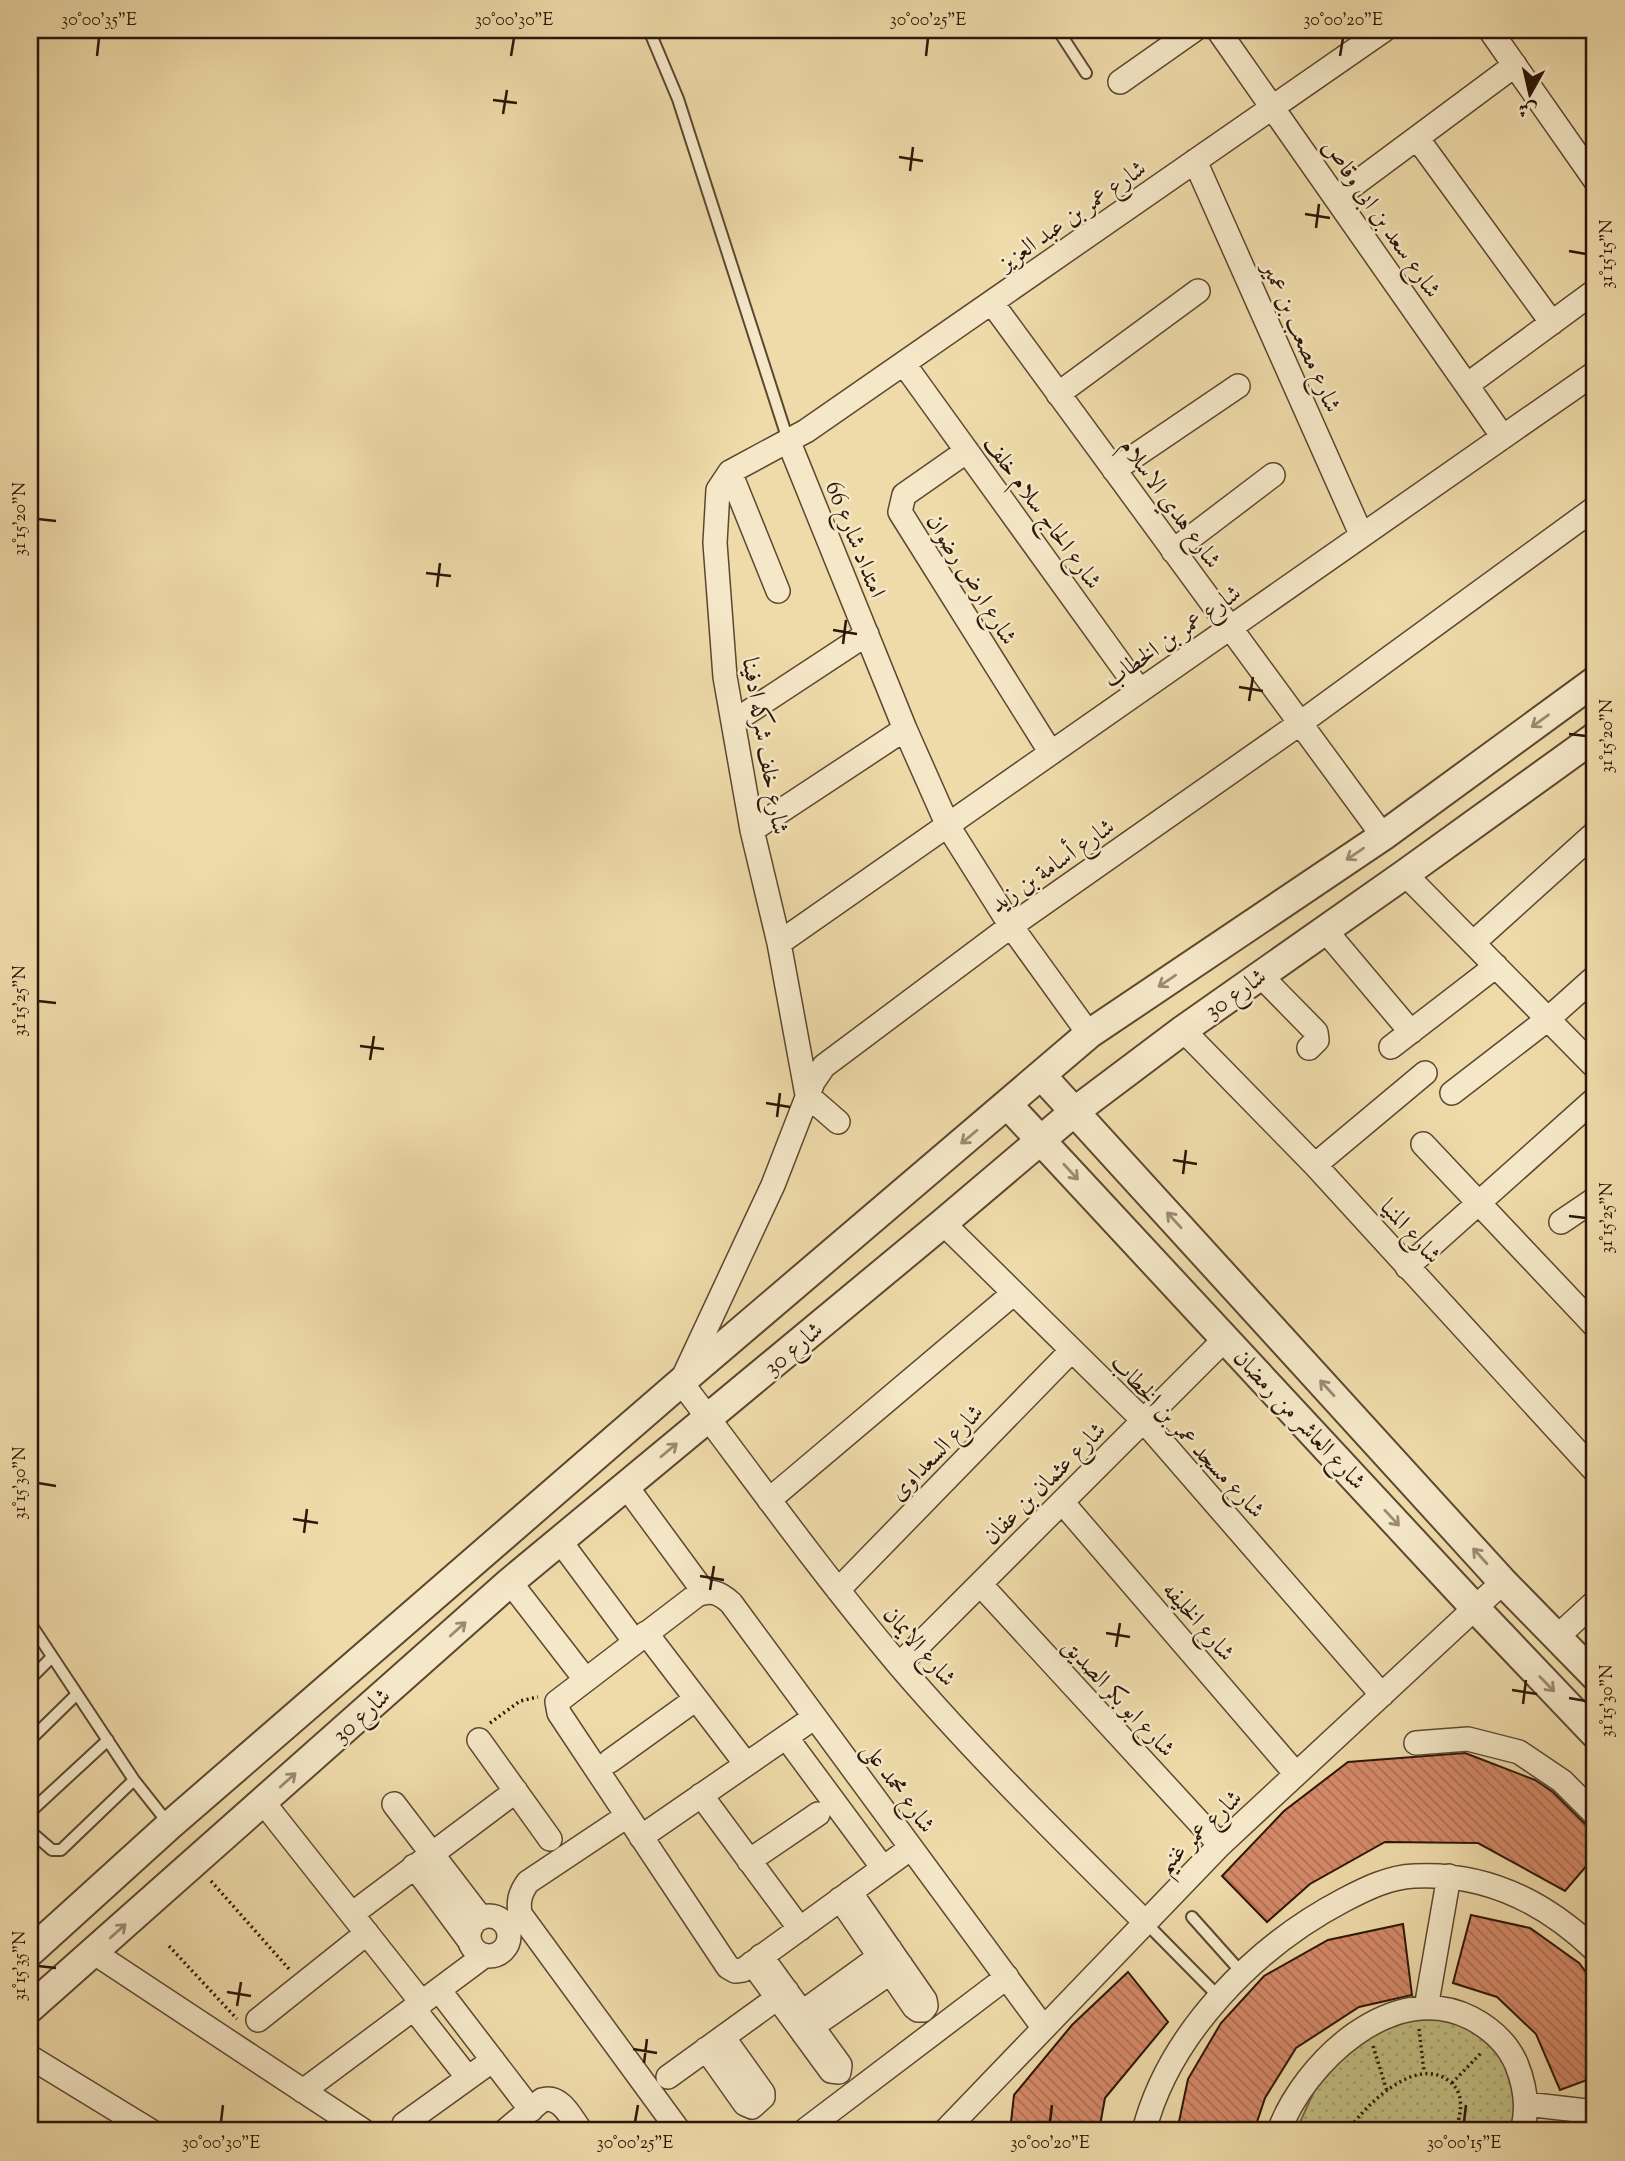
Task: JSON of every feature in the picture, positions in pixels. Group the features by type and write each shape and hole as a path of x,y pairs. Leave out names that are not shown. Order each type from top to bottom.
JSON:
{"street":[{"path":"1120,82 1194,30"},
{"name":"شارع سعد بن ابى وقاص","path":"1218,30 1503,437"},
{"name":"شارع عمر بن عبد العزيز","path":"788,440 806,431 904,364 1384,30"},
{"path":"1490,30 1595,180"},
{"path":"1336,198 1515,65"},
{"path":"1417,138 1552,323"},
{"name":"شارع مصعب بن عمير","path":"1195,161 1361,534"},
{"path":"1058,394 1198,291"},
{"path":"1467,385 1595,292"},
{"name":"شارع هدي الاسلام","path":"992,303 1382,836"},
{"name":"شارع الحاج سلام خلف","path":"904,364 1140,691"},
{"name":"شارع عمر بن الخطاب","path":"779,943 1595,373"},
{"path":"1114,470 1238,386"},
{"path":"778,591 730,472 788,440"},
{"name":"امتداد شارع 66","path":"788,440 905,729 948,826 1011,926 1089,1034"},
{"name":"شارع ارض رضوان","path":"967,451 904,495 900,512 1051,753"},
{"name":"شارع خلف شركه ادفينا","path":"730,472 718,490 715,542 722,650 752,830 779,943 807,1095"},
{"path":"1173,551 1273,475"},
{"name":"شارع أسامة بن زيد","path":"681,1382 772,1185 807,1095 824,1066 1011,926 1299,724 1595,508"},
{"path":"733,722 867,635"},
{"name":"شارع 30","path":"30,1952 170,1825 681,1382 1089,1034 1382,836 1595,681"},
{"path":"752,830 905,729"},
{"name":"شارع 30","path":"30,2008 510,1582 1074,1112 1183,1030 1595,737"},
{"path":"1473,943 1595,833"},
{"path":"1405,874 1595,1067"},
{"path":"1325,929 1411,1032"},
{"path":"1391,1047 1496,966"},
{"path":"1260,975 1317,1032 1317,1040 1309,1048"},
{"path":"1452,1093 1548,1019 1595,977"},
{"name":"شارع المنيا","path":"1183,1030 1315,1165 1595,1471"},
{"path":"1315,1165 1425,1073"},
{"name":"شارع العاشر من رمضان","path":"1041,1075 1503,1582 1595,1676"},
{"path":"807,1095 838,1122"},
{"path":"1407,1268 1595,1099"},
{"name":"شارع العاشر من رمضان","path":"1007,1104 1595,1734"},
{"path":"1423,1144 1595,1326"},
{"path":"1562,1222 1595,1199"},
{"name":"شارع مسجد عمر بن الخطاب","path":"943,1223 1143,1420 1382,1695"},
{"path":"769,1500 1014,1293"},
{"name":"شارع عثمان بن عفان","path":"899,1665 1226,1338"},
{"name":"شارع السعداوى","path":"838,1590 1072,1350"},
{"name":"شارع الايمان","path":"681,1382 838,1590 899,1665 1020,1796 1145,1922"},
{"name":"شارع محمد على","path":"626,1486 701,1594 722,1595 731,1603 1043,2027"},
{"name":"شارع الخليفه","path":"1062,1502 1296,1774"},
{"path":"560,1541 696,1699 746,1764"},
{"path":"510,1582 585,1679"},
{"name":"شارع عمر غنيم","path":"945,2131 1220,1845 1503,1582"},
{"name":"شارع ابو بكر الصديق","path":"980,1584 1220,1845"},
{"path":"701,1594 640,1637 557,1702 559,1713 728,1967 739,1971 911,1848"},
{"path":"1557,1637 1595,1602"},
{"path":"610,1761 696,1699"},
{"path":"641,1837 815,1717"},
{"path":"786,1737 883,1868"},
{"path":"1416,1743 1468,1739 1519,1752 1562,1781 1595,1814"},
{"path":"479,1740 550,1839"},
{"path":"352,1914 516,1791"},
{"path":"701,1796 800,1929"},
{"path":"263,1802 367,1933 425,2000 493,2060 531,2110"},
{"path":"394,1804 423,1859 476,1947 491,1956 504,1949 509,1934 506,1927 496,1917 481,1918 471,1926 476,1947"},
{"path":"749,1861 818,1814"},
{"path":"628,1816 528,1882 519,1902 520,1914 679,2131"},
{"path":"423,1859 481,1918"},
{"path":"1144,2131 1149,2108 1174,2060 1219,1997 1282,1938 1367,1887 1410,1876 1449,1876 1498,1886 1573,1929 1595,1950"},
{"path":"1421,2008 1449,1876"},
{"path":"757,1959 803,2023 890,1961 845,1896"},
{"path":"258,2020 367,1933"},
{"path":"303,2091 425,2000 476,1947"},
{"path":"93,1952 364,2131"},
{"path":"804,2131 1007,1977"},
{"path":"667,2077 782,1995"},
{"path":"425,2000 468,2078"},
{"path":"1279,2131 1291,2104 1311,2074 1328,2056 1367,2027 1421,2008 1464,2015 1497,2036 1513,2056 1522,2079 1526,2104 1522,2131"},
{"path":"30,2057 135,2128"},
{"path":"404,2124 493,2060"},
{"path":"505,2131 542,2100 556,2099 581,2131"},
{"path":"1526,2104 1595,2112"}],"lane":[{"name":"امتداد شارع 66","path":"649,30 678,99 788,440"},
{"path":"1058,30 1086,74"},
{"path":"30,1623 134,1780 170,1825"},
{"path":"30,1679 52,1657"},
{"path":"30,1740 77,1694"},
{"path":"30,1812 108,1741"},
{"path":"30,1831 52,1850 61,1850 134,1780"},
{"path":"1192,1917 1242,1973"},
{"path":"1145,1922 1219,1997"}],"path":[{"path":"479,1740 488,1724 520,1701 547,1696 561,1697"},
{"path":"194,1863 303,1984"},
{"path":"169,1946 234,2017 241,2021 258,2020"},
{"path":"1421,2008 1424,2073"},
{"path":"1367,2027 1387,2091"},
{"path":"1452,2083 1497,2036"},
{"path":"1348,2131 1362,2113 1387,2091 1424,2073 1439,2075 1452,2083 1459,2093 1462,2105 1455,2131"}],"shaded area":[{"path":"1408,2015 1462,2015 1507,2054 1516,2105 1511,2131 1296,2131 1315,2089 1354,2045"}],"building":[{"path":"1465,1753 1535,1780 1553,1792 1585,1824 1595,1828 1595,1856 1565,1891 1478,1843 1385,1842 1310,1884 1267,1922 1222,1876 1284,1811 1348,1762"},
{"path":"1471,1915 1530,1928 1579,1963 1595,1984 1595,2077 1560,2090 1536,2034 1497,1997 1453,1983"},
{"path":"1403,1924 1412,1995 1359,2007 1296,2048 1265,2098 1254,2131 1177,2131 1188,2079 1221,2023 1264,1976 1328,1940"},
{"path":"1128,1972 1168,2022 1105,2098 1099,2131 1010,2131 1014,2095 1072,2025"}]}
